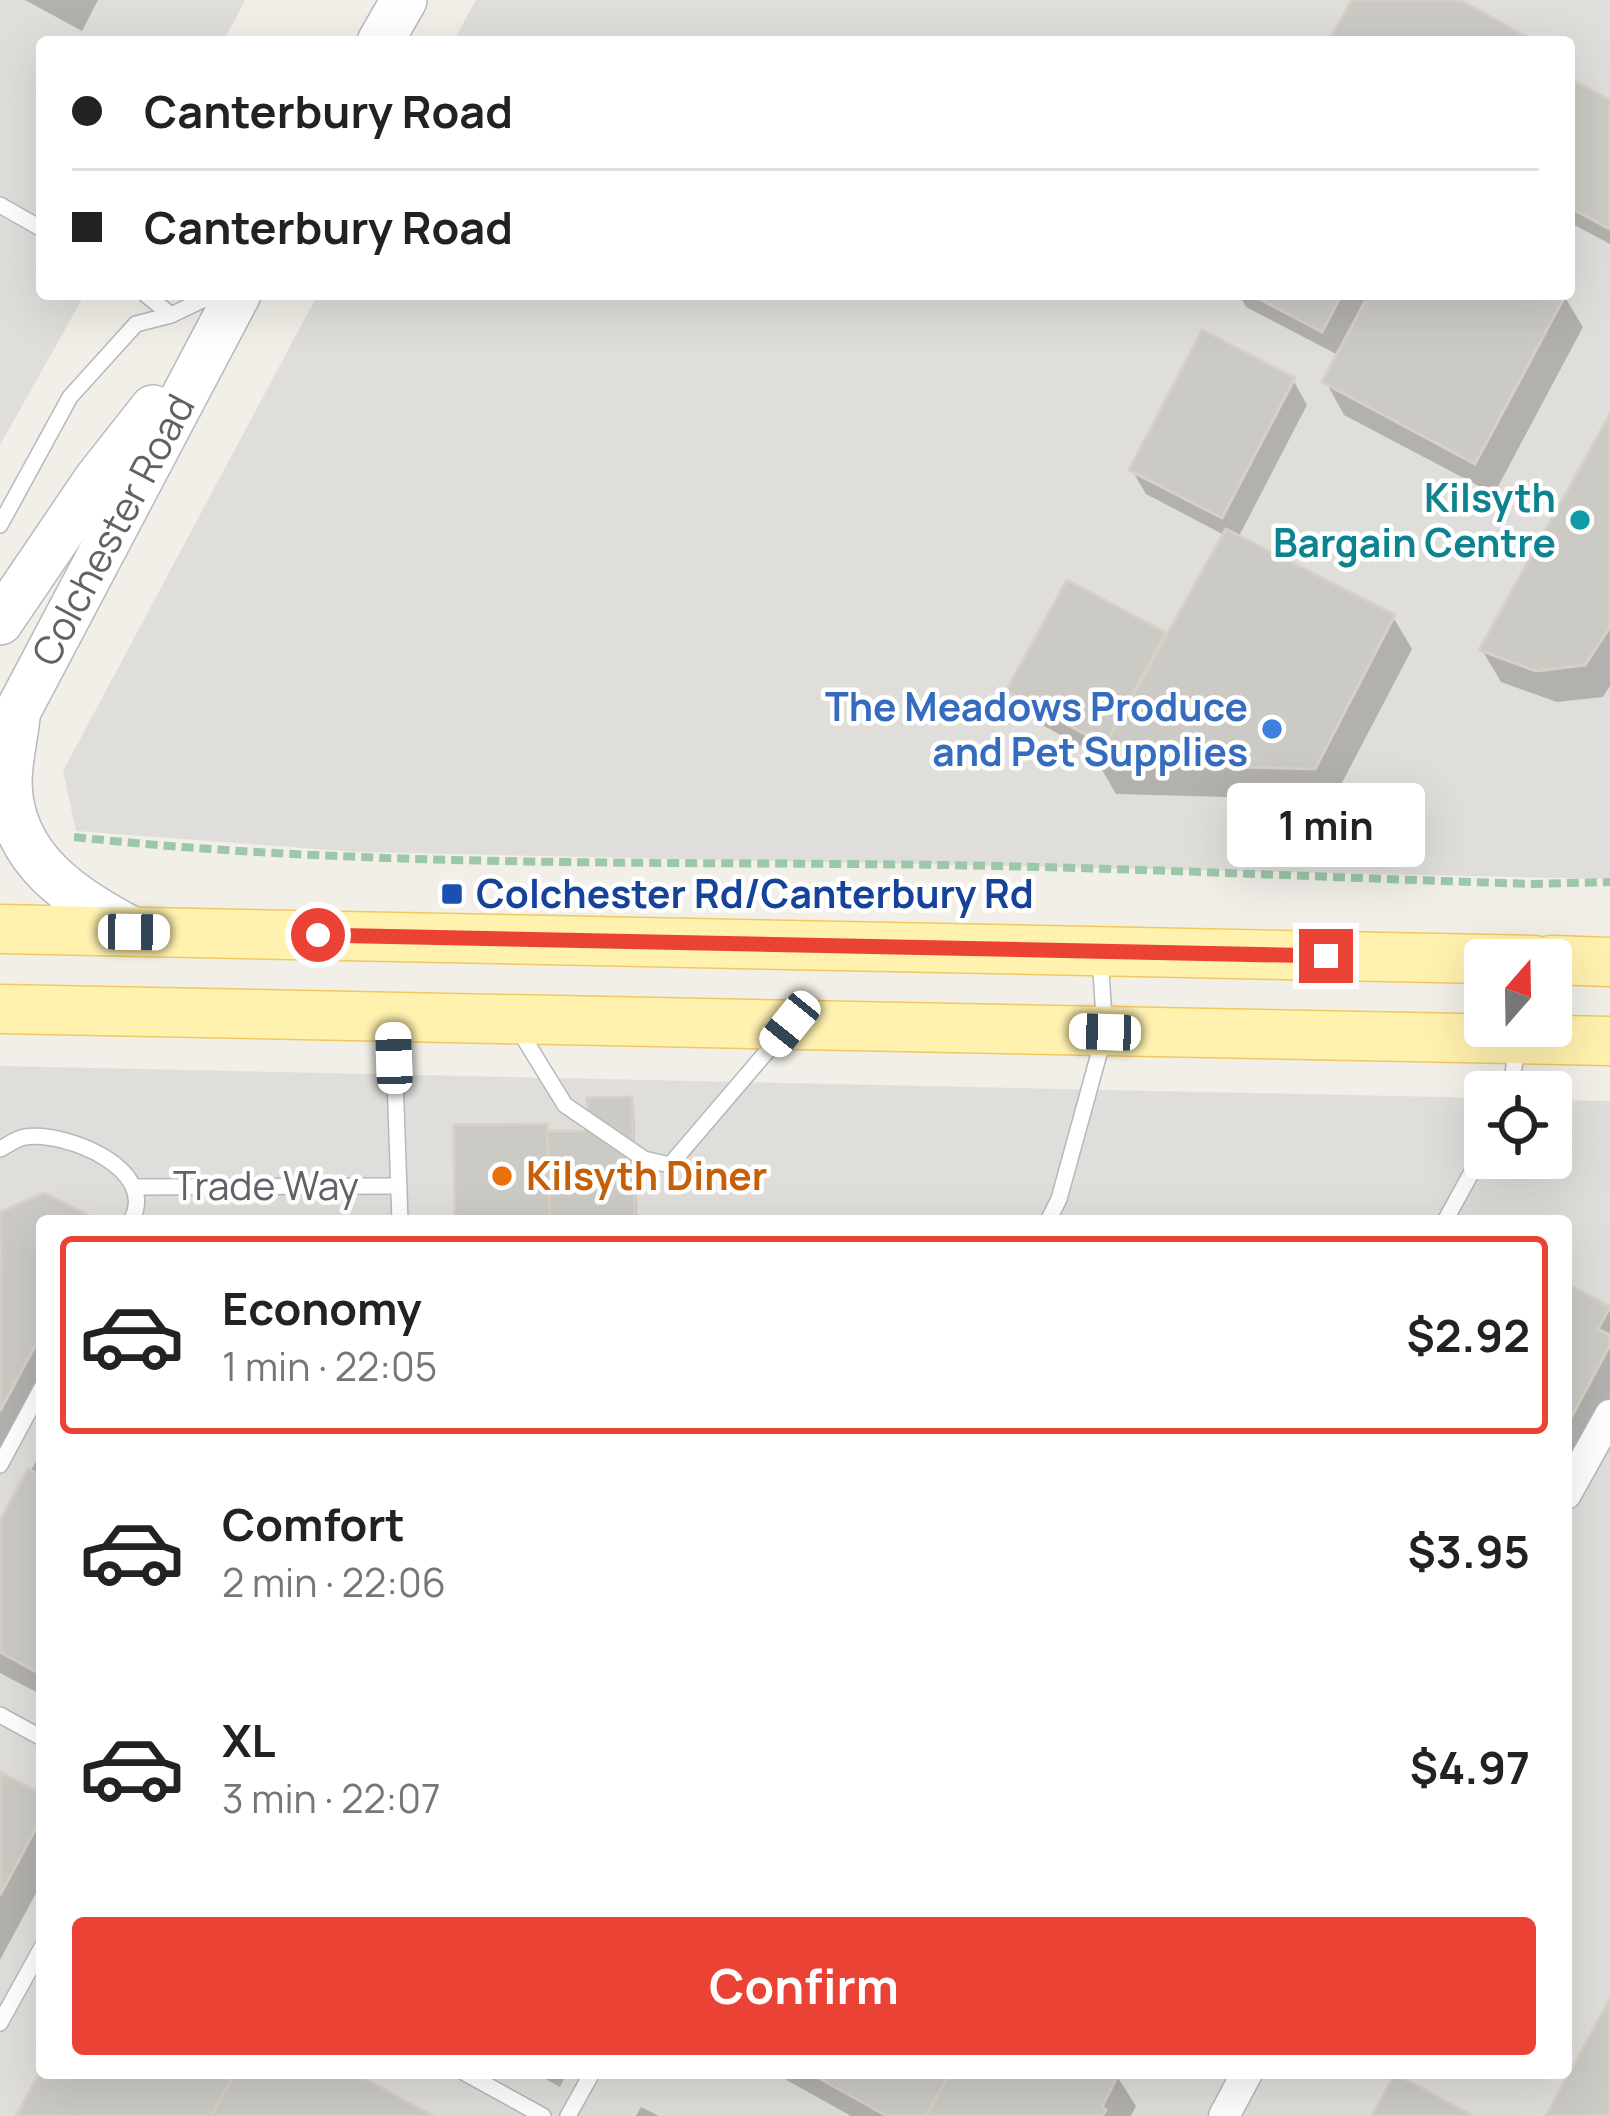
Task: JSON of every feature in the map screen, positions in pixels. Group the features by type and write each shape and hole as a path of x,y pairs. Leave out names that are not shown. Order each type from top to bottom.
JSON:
{"main road":[{"path":"383,36 404,0"},
{"name":"Colchester Road","path":"0,622 226,301"},
{"name":"Colchester Road","path":"134,932 82,904 52,880 31,852 14,819 9,729 226,301"},
{"path":"0,929 1464,959"},
{"path":"1572,961 1610,962"},
{"path":"0,1009 1464,1038"},
{"path":"1572,1040 1610,1041"}],"street":[{"path":"1572,1483 1610,1415"},
{"path":"1224,2116 1244,2079"}],"lane":[{"path":"0,205 36,226"},
{"path":"153,300 171,314"},
{"path":"0,525 70,397 136,324 226,301"},
{"path":"1051,1215 1105,1032 1100,951"},
{"name":"Trade Way","path":"393,1015 400,1215"},
{"path":"511,1018 565,1105 644,1159 670,1165 790,1024"},
{"path":"0,1149 24,1137 57,1139 93,1150 124,1171 134,1187 134,1215"},
{"path":"1448,1215 1468,1179"},
{"name":"Trade Way","path":"134,1187 398,1186"},
{"path":"0,1466 36,1398"},
{"path":"0,1715 36,1735"},
{"path":"0,2023 36,1958"},
{"path":"476,2079 543,2116"},
{"path":"568,2116 589,2079"}],"path":[{"path":"63,836 356,855 945,865 1533,884 1610,882"}],"shaded area":[{"path":"0,0 245,0 226,36 36,36 36,300 82,300 0,445"},
{"path":"476,0 1610,0 1610,879 356,852 76,831 63,771 315,300 1575,300 1575,36 456,36"},
{"path":"0,1066 1464,1098 1464,1179 1572,1179 1572,1100 1610,1101 1610,2116 0,2116"}],"building":[{"path":"1352,0 1460,0 1525,36 1331,36"},
{"path":"1575,81 1610,100 1610,229 1575,210"},
{"path":"1261,300 1339,300 1322,332"},
{"path":"1366,300 1563,300 1475,464 1322,382"},
{"path":"1202,330 1295,378 1222,518 1129,470"},
{"name":"Kilsyth Bargain Centre","path":"1610,414 1610,627 1585,665 1536,671 1479,650"},
{"path":"1226,529 1395,615 1315,769 1095,763"},
{"path":"1067,580 1166,633 1105,745 1006,691"},
{"path":"632,1097 635,1215 550,1215 547,1131 588,1131 587,1098"},
{"name":"Kilsyth Diner","path":"547,1124 550,1215 455,1215 454,1125"},
{"path":"44,1193 88,1215 36,1215 36,1344 0,1411 0,1212"},
{"path":"1572,1286 1610,1307 1598,1329 1610,1335 1610,1345 1572,1416"},
{"path":"28,1469 36,1473 36,1672 0,1652 0,1521"},
{"path":"0,1772 36,1792 36,1828 0,1895"},
{"path":"1610,1999 1610,2116 1546,2116 1566,2079 1572,2079 1572,2068"},
{"path":"36,2079 232,2079 211,2116 16,2116"},
{"path":"232,2079 365,2079 433,2116 211,2116"},
{"path":"821,2079 947,2079 926,2116 887,2116"},
{"path":"947,2079 1116,2079 1102,2116 926,2116"},
{"path":"1392,2079 1404,2079 1473,2116 1372,2116"}],"place":[{"name":"Kilsyth Bargain Centre","path":"1580,520"},
{"name":"The Meadows Produce and Pet Supplies","path":"1272,729"},
{"name":"Colchester Rd/Canterbury Rd","path":"452,894"},
{"name":"Kilsyth Diner","path":"502,1176"}],"route":[{"path":"318,935 1326,956"}]}
